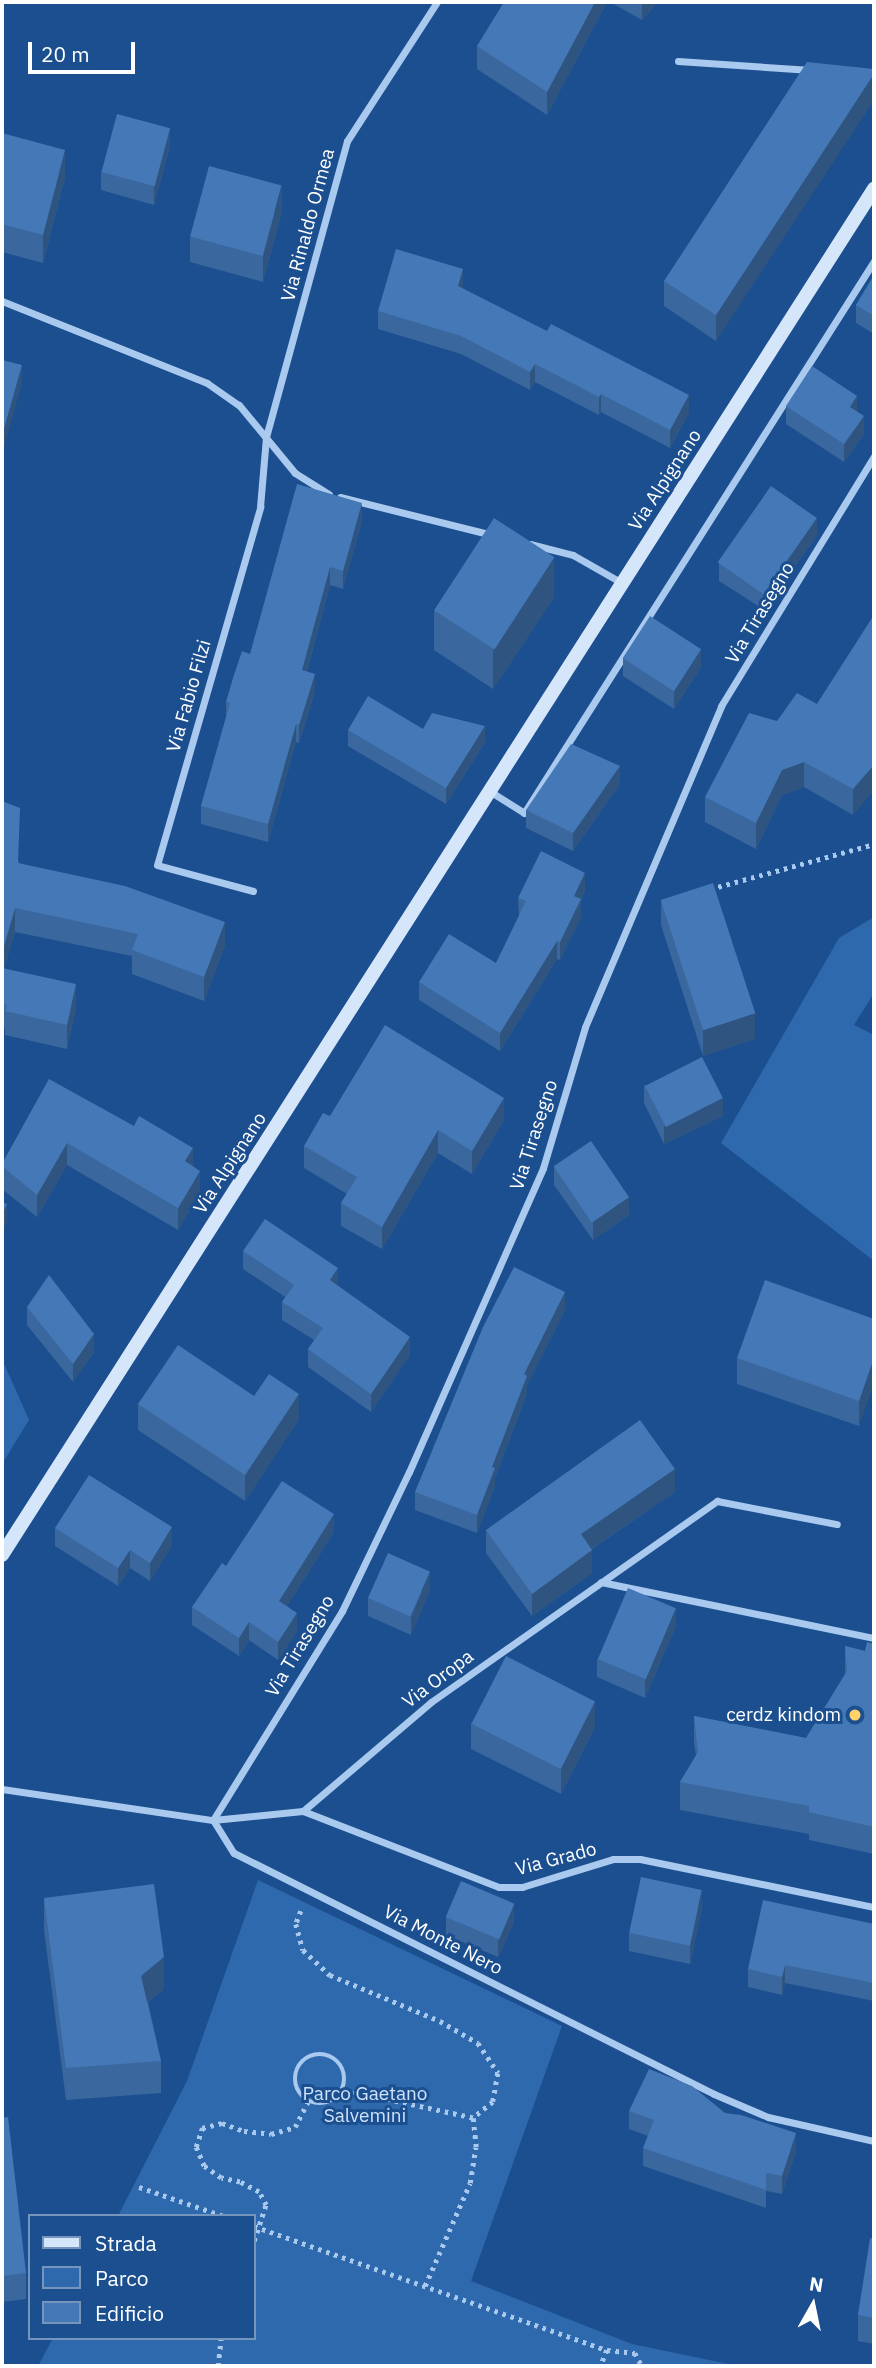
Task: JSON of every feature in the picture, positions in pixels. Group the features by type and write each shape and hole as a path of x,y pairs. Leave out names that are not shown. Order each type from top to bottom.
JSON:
{"street":[{"name":"Via Rinaldo Ormea","path":"266,437 347,141 437,2"},
{"path":"678,61 823,71"},
{"name":"Via Alpignano","path":"2,1555 874,189"},
{"path":"491,792 524,813 874,261"},
{"path":"2,301 207,383 239,405 295,473 322,492 507,538"},
{"name":"Via Fabio Filzi","path":"253,891 157,864 260,507 266,437"},
{"name":"Via Tirasegno","path":"214,1820 342,1611 409,1472 543,1168 585,1027 721,706 874,456"},
{"path":"520,542 573,555 622,583"},
{"name":"Via Oropa","path":"303,1811 431,1702 717,1501 837,1524"},
{"path":"601,1583 874,1638"},
{"path":"2,1788 214,1820"},
{"name":"Via Grado","path":"214,1820 303,1811 499,1888 522,1887 613,1859 640,1859 874,1908"},
{"name":"Via Monte Nero","path":"214,1820 234,1853 714,2094 768,2117 874,2141"}],"path":[{"path":"701,892 874,844"},
{"path":"310,1891 296,1924 303,1950 330,1975 440,2021 478,2043 498,2073 493,2102 473,2118"},
{"path":"320,2053 336,2059 345,2074 343,2090 328,2104 308,2102 297,2090 295,2073 305,2059 320,2053"},
{"path":"343,2090 473,2118"},
{"path":"308,2102 295,2127 271,2134 244,2131 222,2123 201,2128 196,2147 205,2166 221,2178 240,2182 259,2192 266,2205 256,2227 607,2350 635,2353 642,2366"},
{"path":"425,2286 470,2183 476,2147 473,2118"},
{"path":"139,2187 217,2214"},
{"path":"218,2366 221,2340"},
{"path":"601,2366 607,2350"}],"green space":[{"path":"874,917 874,993 854,1025 874,1035 874,1261 721,1143 839,938"},
{"path":"2,1359 29,1420 2,1464"},
{"name":"Parco Gaetano Salvemini","path":"258,1880 562,2026 471,2281 632,2344 738,2366 38,2366 52,2340 256,2340 256,2214 119,2214 187,2081"}],"building":[{"path":"504,2 595,2 547,92 477,46"},
{"path":"807,62 874,69 874,74 716,315 664,281"},
{"path":"117,114 170,128 155,186 101,172"},
{"path":"2,133 65,150 43,235 2,224"},
{"path":"209,166 281,185 263,256 190,237"},
{"path":"396,249 463,269 458,286 547,331 551,324 689,395 670,430 535,364 530,372 461,336 378,311"},
{"path":"874,275 874,316 856,305"},
{"path":"2,360 22,365 2,436"},
{"path":"812,366 857,396 850,407 864,416 844,444 786,406"},
{"path":"297,484 362,503 343,571 330,567 302,670 315,674 299,725 296,724 268,824 201,806 230,703 226,702 233,678 242,651 250,654"},
{"path":"771,486 817,518 764,594 718,562"},
{"path":"494,518 554,557 494,649 434,610"},
{"path":"874,615 874,765 853,789 804,762 782,770 756,823 705,797 749,713 777,721 797,693 817,704"},
{"path":"650,616 701,649 674,691 623,658"},
{"path":"368,696 423,729 432,713 485,726 446,788 348,730"},
{"path":"571,744 620,766 573,833 526,810"},
{"path":"2,801 20,808 18,863 125,886 225,922 204,977 132,950 138,934 15,908 2,953"},
{"path":"541,851 585,873 574,896 581,899 560,942 557,941 500,1033 419,982 449,934 496,963 526,901 518,898"},
{"path":"713,883 755,1013 703,1030 661,900"},
{"path":"2,968 76,984 67,1025 5,1011 7,1005 2,1004"},
{"path":"385,1025 504,1098 472,1151 438,1130 382,1227 341,1203 357,1177 304,1146 323,1113 330,1116"},
{"path":"702,1057 723,1098 666,1127 645,1086"},
{"path":"49,1079 134,1126 139,1116 193,1148 185,1161 200,1171 178,1208 67,1143 37,1195 2,1166"},
{"path":"591,1141 629,1197 592,1223 554,1166"},
{"path":"265,1219 338,1268 330,1280 410,1337 371,1394 308,1349 323,1328 282,1302 294,1285 243,1251"},
{"path":"514,1267 565,1292 524,1374 527,1376 492,1467 495,1468 477,1515 415,1492 483,1327"},
{"path":"49,1275 94,1334 73,1364 27,1307"},
{"path":"765,1280 874,1319 874,1358 859,1401 737,1358"},
{"path":"178,1345 254,1396 269,1374 299,1394 245,1475 138,1404"},
{"path":"640,1420 675,1469 581,1534 592,1550 532,1594 486,1530"},
{"path":"89,1475 172,1527 150,1563 130,1550 118,1568 55,1528"},
{"path":"282,1481 334,1514 279,1601 297,1613 278,1642 249,1622 239,1638 192,1607 222,1563 226,1566"},
{"path":"388,1553 430,1572 410,1616 368,1598"},
{"path":"628,1588 676,1608 646,1679 598,1659"},
{"path":"867,1642 874,1644 874,1827 809,1812 809,1806 680,1782 698,1752 694,1716 806,1738 847,1671 845,1646 865,1651"},
{"path":"506,1656 595,1701 561,1769 471,1724"},
{"path":"641,1877 702,1890 690,1946 629,1933"},
{"path":"461,1881 514,1904 499,1940 446,1917"},
{"path":"154,1884 164,1957 141,1976 161,2061 66,2068 44,1898"},
{"path":"763,1900 874,1924 874,1983 785,1965 782,1977 748,1969"},
{"path":"649,2069 692,2086 725,2113 741,2115 796,2133 782,2176 766,2173 766,2190 643,2148 654,2120 629,2111"},
{"path":"8,2117 26,2273 2,2276 2,2118"},
{"path":"870,2238 874,2239 874,2318 858,2315"}],"place":[{"name":"cerdz kindom","path":"855,1715"}]}
